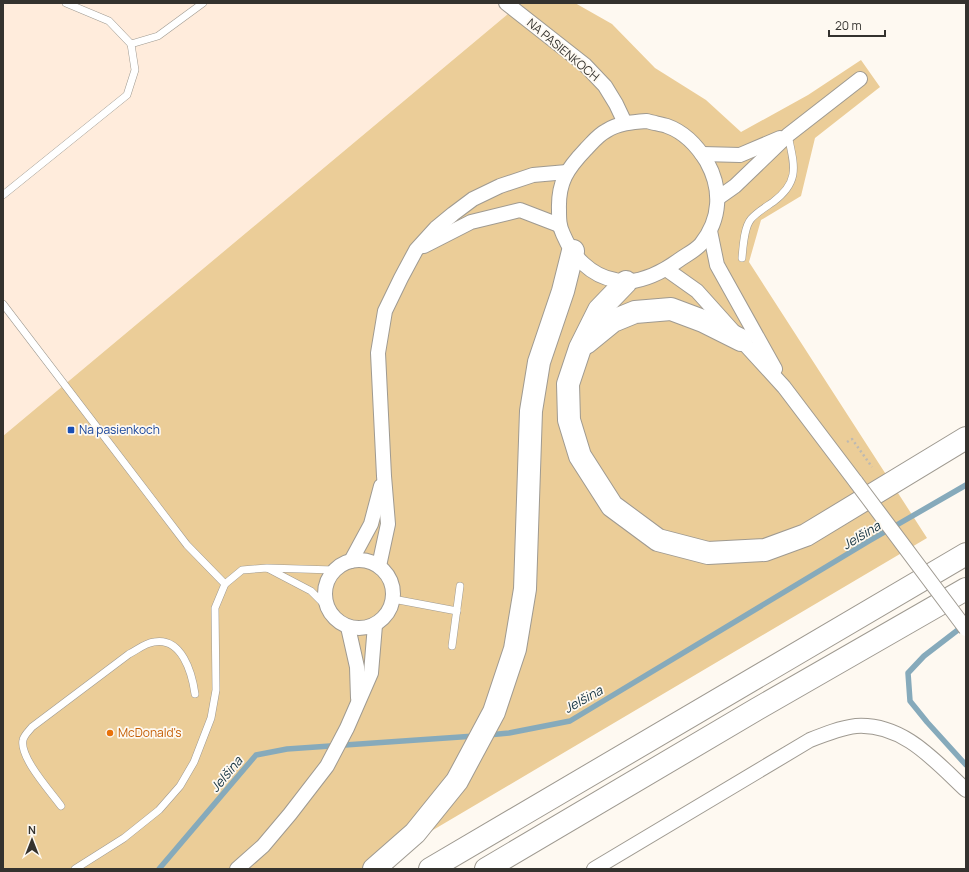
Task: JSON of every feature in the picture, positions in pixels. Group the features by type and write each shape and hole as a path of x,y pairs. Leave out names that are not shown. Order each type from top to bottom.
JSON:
{"highway":[{"path":"374,869 415,833 457,781 494,712 515,649 524,589 531,411 539,362 563,291 573,251"},
{"path":"626,282 599,310 580,348 568,384 569,420 580,456 612,506 658,540 708,553 765,550 806,535 966,438"},
{"path":"580,348 613,321 635,312 671,309 703,321 741,340"},
{"path":"430,869 966,554"},
{"path":"486,869 966,589"}],"street":[{"name":"NA PASIENKOCH","path":"506,3 585,66 605,86 616,104 624,123"},
{"path":"718,198 735,186 788,135 860,79"},
{"path":"647,121 668,126 687,138 702,154 713,174 718,198 716,215 710,231 700,245 666,269 648,277 626,282 605,278 587,268 573,251 564,237 559,225 560,188 567,172 578,157 596,139 606,130 624,123 647,121"},
{"path":"702,154 740,154 788,135"},
{"path":"379,566 388,524 378,353 384,311 416,250 436,228 474,199 500,186 534,174 567,172"},
{"path":"416,250 471,222 520,210 559,225"},
{"path":"710,231 717,264 784,387"},
{"path":"666,269 698,291 784,387 966,629"},
{"path":"350,561 371,524 384,476"},
{"path":"350,561 365,561 379,566 387,575 392,587 393,600 387,614 375,625 362,629 348,627 335,620 327,607 324,594 327,581 334,570 350,561"},
{"path":"237,869 263,846 327,766 347,728 371,673 375,625"},
{"path":"348,627 357,667 358,704"},
{"path":"594,869 810,740 834,731 856,726 874,727 892,732 913,742 931,756 966,790"}],"lane":[{"path":"3,195 126,95 136,70 131,44 109,21 66,3"},
{"path":"131,44 158,36 204,3"},
{"path":"742,258 745,233 750,219 779,197 790,186 795,166 788,135"},
{"path":"3,304 186,545 225,584"},
{"path":"267,568 311,591 327,607"},
{"path":"74,869 124,838 159,810 180,786 194,762 211,718 216,690 215,608 225,584 242,570 267,568 334,570"},
{"path":"452,646 460,586"},
{"path":"393,600 457,611"},
{"path":"61,806 26,758 22,748 23,738 32,727 130,654 146,644 155,641 168,642 177,649 186,661 193,677 195,694"}],"path":[{"path":"847,442 852,439 872,467"}],"shaded area":[{"path":"3,3 521,3 3,436"},
{"path":"521,3 575,3 612,24 655,68 706,100 741,132 808,95 861,60 880,87 815,138 801,196 761,220 749,262 927,538 367,869 3,869 3,436"}],"waterway":[{"name":"Jelšina","path":"488,735 509,733 570,721 869,541 966,485"},
{"path":"963,626 924,656 908,673 910,701 966,765"},
{"name":"Jelšina","path":"159,869 256,755 287,749 475,736"}],"place":[{"name":"Na pasienkoch","path":"71,430"},
{"name":"McDonald's","path":"110,733"}]}
